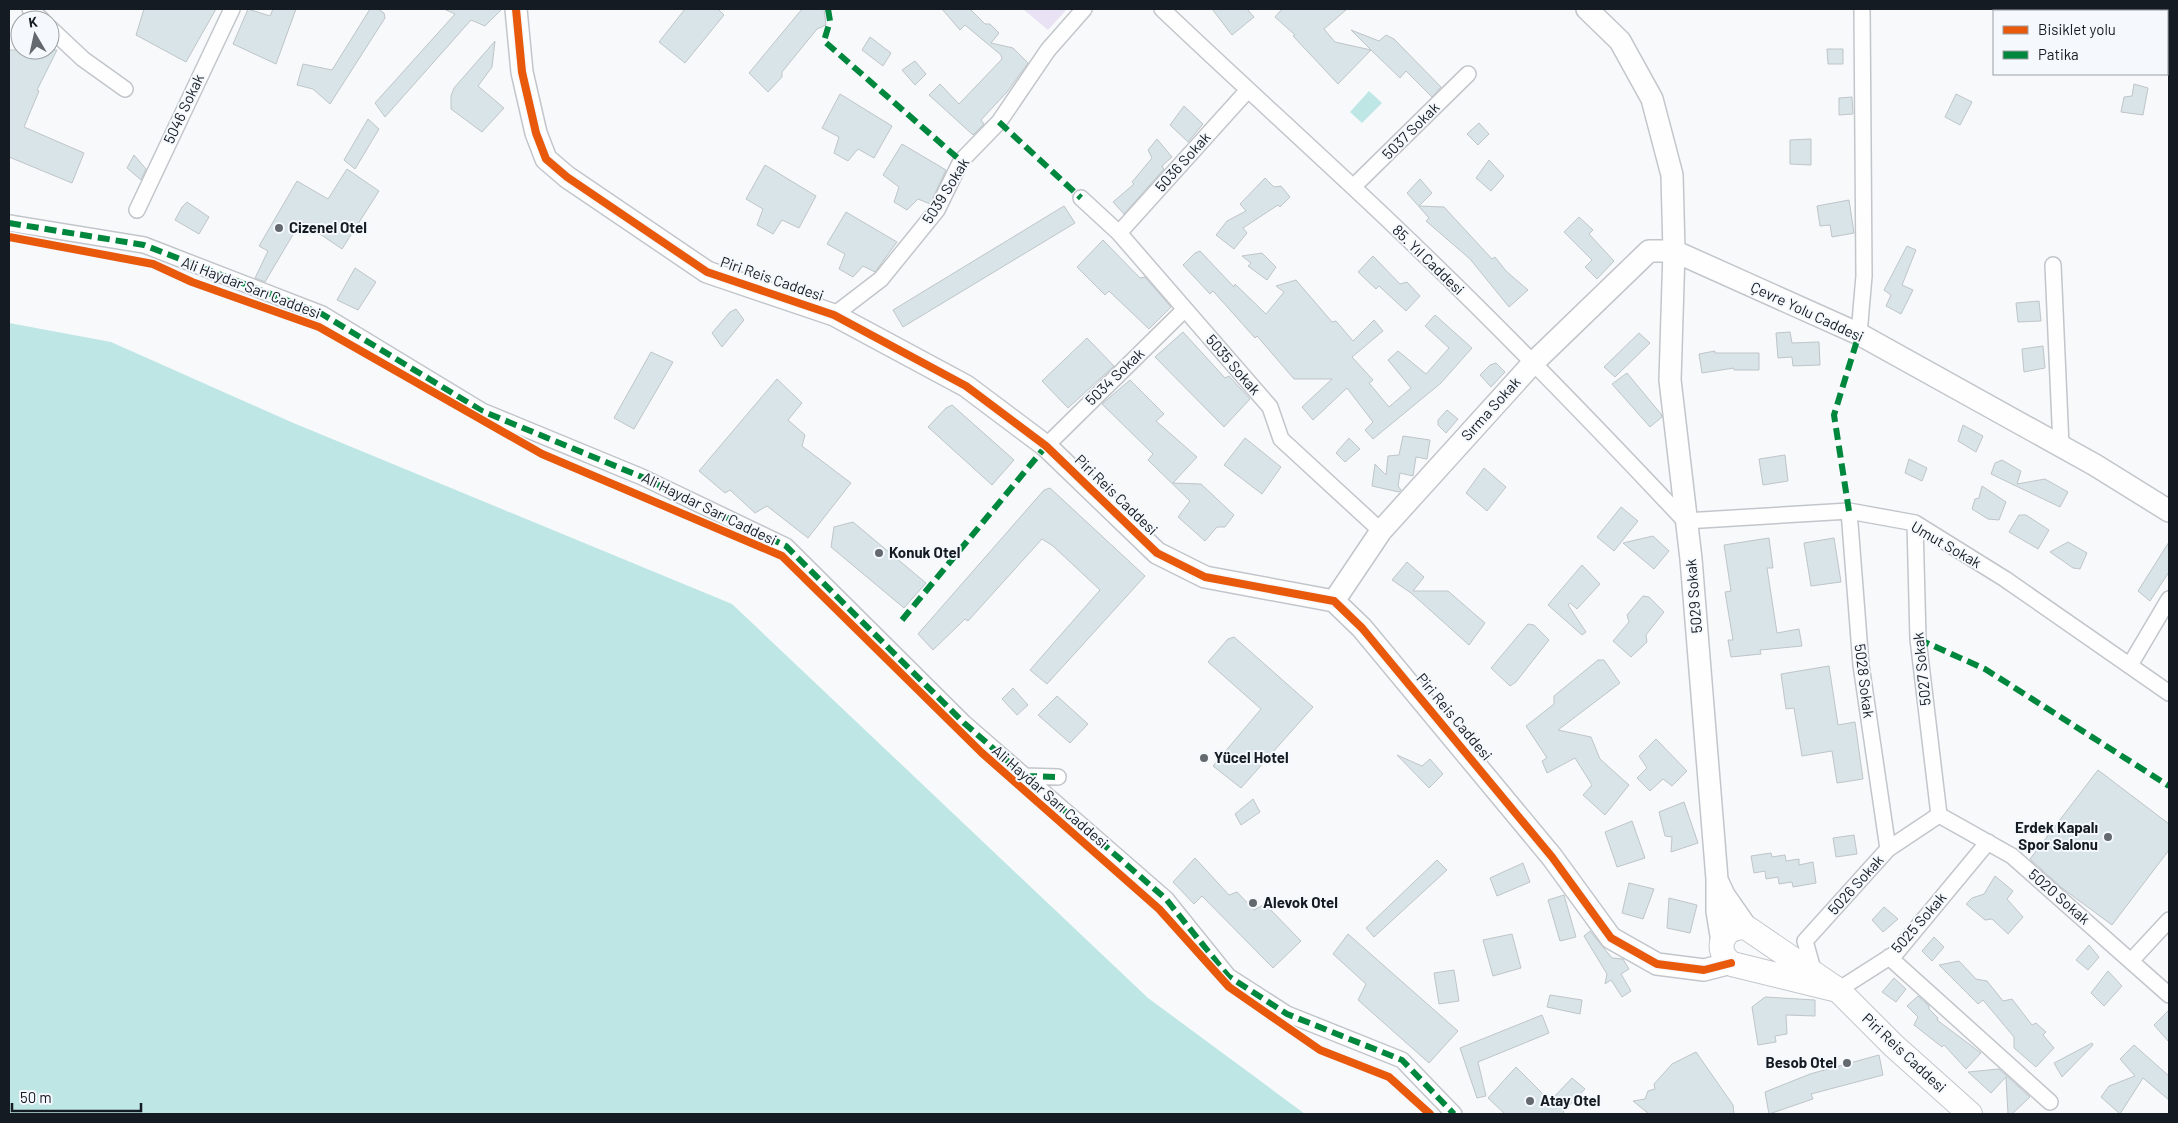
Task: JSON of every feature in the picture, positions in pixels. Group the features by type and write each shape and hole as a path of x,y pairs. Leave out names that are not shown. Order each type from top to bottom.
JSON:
{"main road":[{"path":"1741,927 1750,930 1759,942 1759,954 1750,963 1728,955 1728,931 1741,927"},
{"name":"Piri Reis Caddesi","path":"1750,930 1838,990 1894,1046 1970,1114"},
{"path":"1728,955 1838,990"}],"street":[{"name":"5046 Sokak","path":"137,210 232,9"},
{"name":"Piri Reis Caddesi","path":"516,9 522,72 536,133 546,159 567,177 707,272 834,315 966,386 1046,446 1157,553 1205,577 1334,601 1362,628 1552,856 1611,938 1657,964 1704,970 1717,959 1728,955"},
{"name":"5039 Sokak","path":"834,315 881,279 937,210 961,161 999,122 1048,50 1084,9"},
{"name":"85. Yıl Caddesi","path":"1162,9 1247,91 1354,187 1533,363 1685,521"},
{"path":"1587,9 1620,41 1652,100 1672,175 1674,251"},
{"path":"1859,334 1864,276 1862,9"},
{"path":"60,37 83,58 125,89"},
{"name":"5037 Sokak","path":"1354,187 1468,74"},
{"name":"5036 Sokak","path":"1119,233 1247,91"},
{"name":"5035 Sokak","path":"1081,198 1119,233 1270,407 1281,440 1381,531"},
{"name":"Ali Haydar Sarı Caddesi","path":"9,223 144,245 322,314 482,411 642,477 786,546 964,723 1166,899 1228,976 1286,1014 1402,1060 1454,1114"},
{"name":"Sırma Sokak","path":"1334,601 1381,531 1533,363 1648,251 1674,251"},
{"name":"Çevre Yolu Caddesi","path":"1674,251 1859,334 2061,446 2169,511"},
{"name":"5029 Sokak","path":"1674,251 1670,380 1685,521 1691,559 1717,879 1717,911 1728,955"},
{"path":"2053,265 2061,446"},
{"name":"5034 Sokak","path":"1046,446 1185,309"},
{"name":"Umut Sokak","path":"1685,521 1849,511 1914,524 2005,579 2169,693"},
{"name":"5028 Sokak","path":"1849,511 1861,665 1888,849"},
{"name":"5027 Sokak","path":"1914,524 1918,639 1938,815"},
{"path":"2130,665 2169,599"},
{"path":"1025,776 1058,777"},
{"name":"5026 Sokak","path":"1814,974 1805,941 1888,849 1938,815"},
{"name":"5020 Sokak","path":"1938,815 2012,856 2169,995"},
{"name":"5025 Sokak","path":"1838,990 1896,953 1988,842"},
{"path":"1717,879 1724,895 1750,930"},
{"path":"2131,961 2169,920"},
{"path":"1888,957 2050,1102"}],"shaded area":[{"path":"1023,9 1067,9 1048,30"}],"water":[{"path":"1369,91 1382,103 1362,123 1350,112"},
{"path":"9,323 111,342 291,422 732,604 1148,998 1305,1114 9,1114"}],"building":[{"path":"144,9 216,9 186,62 136,35"},
{"path":"248,9 270,16 273,9 296,9 276,64 233,44"},
{"path":"370,9 378,9 384,13 385,18 330,104 313,89 297,85 303,64 332,70"},
{"path":"444,9 502,9 485,26 471,20 385,117 375,103 455,14"},
{"path":"685,9 718,9 724,15 685,63 659,42"},
{"path":"802,9 824,9 826,25 817,29 782,72 782,77 768,92 749,73"},
{"path":"942,9 970,9 985,24 990,24 999,33 991,43 1013,48 1028,63 1007,92 981,120 984,124 973,135 929,95 940,84 959,104 1002,59 1001,55 965,25 960,30"},
{"path":"1212,9 1247,9 1254,17 1232,35"},
{"path":"1282,9 1347,9 1324,29 1335,42 1371,50 1338,84 1293,36 1295,35 1275,17"},
{"path":"1351,30 1379,41 1386,35 1394,39 1441,87 1432,97 1406,71 1400,78"},
{"path":"870,37 891,53 883,66 862,50"},
{"path":"495,41 492,67 478,86 504,108 482,132 451,109 451,96 454,88"},
{"path":"1827,49 1843,49 1843,64 1828,64"},
{"path":"10,50 10,60 52,60 37,90 39,91 24,127 84,153 72,183 9,157"},
{"path":"915,61 926,74 915,85 902,70"},
{"path":"2134,84 2148,88 2143,115 2121,112 2124,97 2132,96"},
{"path":"840,94 892,126 874,158 858,149 848,161 834,153 839,137 822,128"},
{"path":"1956,94 1972,102 1960,125 1945,117"},
{"path":"1852,97 1853,114 1839,115 1839,98"},
{"path":"1184,106 1203,124 1188,142 1170,125"},
{"path":"368,119 379,129 355,169 344,160"},
{"path":"1479,123 1489,134 1478,145 1467,134"},
{"path":"1157,139 1172,157 1162,166 1164,169 1124,214 1113,202 1134,184 1132,182 1152,158 1148,150"},
{"path":"1811,139 1811,165 1790,164 1790,140"},
{"path":"902,144 946,170 930,204 918,199 907,210 894,202 899,187 883,175"},
{"path":"134,155 146,169 141,180 127,168"},
{"path":"1489,160 1504,176 1491,191 1476,178"},
{"path":"765,165 816,196 799,228 782,220 773,234 757,225 763,209 746,199"},
{"path":"347,169 379,191 342,249 301,221 265,282 255,278 268,251 259,246 297,181 328,199"},
{"path":"1265,178 1274,187 1281,186 1290,197 1280,207 1278,205 1243,228 1247,233 1234,249 1216,235 1227,221 1246,211 1240,204"},
{"path":"1420,179 1432,193 1419,206 1444,207 1492,259 1495,257 1506,271 1528,290 1509,307 1470,259 1426,221 1429,218 1407,193"},
{"path":"1849,200 1854,233 1832,237 1830,225 1820,226 1817,206"},
{"path":"187,202 209,217 199,234 175,220"},
{"path":"1064,206 1075,223 903,327 893,310"},
{"path":"846,212 897,242 875,272 863,266 853,277 839,269 845,254 827,244"},
{"path":"1579,217 1593,230 1589,234 1614,261 1597,279 1585,267 1592,260 1564,232"},
{"path":"1103,240 1140,278 1145,277 1171,307 1149,329 1109,291 1105,295 1077,267"},
{"path":"1907,246 1916,250 1902,285 1913,290 1901,314 1886,306 1891,295 1884,290"},
{"path":"1200,251 1234,287 1235,284 1266,314 1284,292 1276,286 1296,280 1332,322 1336,321 1353,341 1374,320 1383,331 1352,357 1373,380 1369,383 1389,407 1411,388 1388,360 1398,351 1426,374 1449,348 1425,326 1435,315 1472,348 1441,383 1373,439 1365,430 1373,422 1347,388 1313,420 1302,407 1332,379 1294,379 1257,336 1255,338 1213,291 1210,294 1183,265 1195,253"},
{"path":"1262,253 1276,267 1267,280 1248,266 1251,263 1242,256"},
{"path":"1373,256 1400,284 1407,282 1420,296 1406,311 1379,286 1376,289 1358,272"},
{"path":"355,268 376,282 358,310 337,300"},
{"path":"2039,301 2041,321 2018,322 2016,303"},
{"path":"736,309 744,320 722,347 712,333 730,312"},
{"path":"1183,332 1225,378 1229,376 1250,399 1224,427 1155,357"},
{"path":"1790,332 1792,343 1819,342 1820,365 1793,366 1792,357 1778,358 1776,333"},
{"path":"1639,333 1650,343 1615,377 1604,367"},
{"path":"1087,338 1114,366 1068,408 1042,381"},
{"path":"2043,346 2045,368 2024,372 2022,349"},
{"path":"1715,351 1715,353 1759,353 1759,370 1734,370 1734,368 1702,373 1699,354"},
{"path":"651,352 673,362 634,429 614,418"},
{"path":"1496,363 1505,372 1491,387 1480,375 1490,365"},
{"path":"1627,373 1661,414 1662,417 1650,427 1612,384"},
{"path":"777,379 802,403 788,420 805,435 802,446 851,483 808,538 767,506 755,513 730,490 725,493 699,471"},
{"path":"1130,380 1164,414 1156,421 1197,457 1173,483 1201,484 1234,515 1225,527 1217,527 1205,541 1178,517 1190,501 1148,460 1153,454 1102,404"},
{"path":"952,405 1014,460 992,485 928,427 946,408"},
{"path":"1447,410 1458,419 1446,433 1438,425 1438,420"},
{"path":"1963,425 1983,436 1976,452 1958,441"},
{"path":"1403,436 1430,440 1427,459 1416,457 1413,476 1400,473 1398,486 1401,490 1399,492 1372,486 1375,464 1386,475 1388,456 1399,455"},
{"path":"1245,438 1281,467 1262,494 1224,465"},
{"path":"1349,438 1360,449 1345,462 1336,453"},
{"path":"1785,455 1788,481 1763,485 1759,459"},
{"path":"1909,459 1927,468 1922,481 1905,473"},
{"path":"2002,460 2021,471 2017,484 2045,479 2068,492 2060,507 1991,474 1995,463"},
{"path":"1484,468 1506,487 1487,511 1466,493"},
{"path":"1982,486 2006,502 1999,520 1988,519 1972,509 1975,499 1979,498"},
{"path":"1050,488 1145,576 1047,684 1030,670 1100,590 1053,546 1042,539 968,621 965,619 933,650 918,634 1044,490"},
{"path":"1621,507 1638,521 1614,551 1597,537"},
{"path":"2019,515 2026,515 2049,530 2038,549 2009,532"},
{"path":"853,522 926,583 904,608 831,547 834,527"},
{"path":"1653,536 1669,551 1654,569 1623,543"},
{"path":"1769,538 1773,568 1767,568 1777,633 1799,629 1802,646 1760,650 1761,654 1731,657 1728,640 1733,640 1725,592 1731,591 1724,545"},
{"path":"1834,538 1841,582 1811,586 1804,543"},
{"path":"2068,542 2087,553 2080,569 2073,568 2050,552"},
{"path":"2169,542 2169,572 2150,601 2138,591"},
{"path":"1407,562 1424,577 1413,591 1448,591 1485,623 1469,645 1411,593 1392,580"},
{"path":"1582,565 1600,584 1577,609 1570,603 1568,605 1586,632 1582,635 1548,605"},
{"path":"1643,596 1649,597 1664,612 1646,635 1647,642 1631,657 1613,641 1629,622 1627,615"},
{"path":"1528,624 1534,625 1549,640 1516,682 1510,686 1491,668"},
{"path":"1234,637 1313,707 1241,788 1213,766 1261,709 1208,662 1228,639"},
{"path":"1598,660 1604,660 1620,683 1558,730 1591,737 1600,759 1629,785 1605,815 1583,795 1592,785 1575,758 1547,773 1542,761 1547,758 1526,726 1554,704 1554,696"},
{"path":"1829,666 1838,725 1855,722 1863,779 1837,783 1832,751 1802,756 1794,708 1786,709 1781,674"},
{"path":"1013,688 1028,705 1017,715 1002,699"},
{"path":"1057,696 1088,724 1070,743 1038,715"},
{"path":"1656,739 1687,771 1672,786 1663,779 1650,791 1637,778 1647,768 1639,756"},
{"path":"1397,755 1422,766 1430,759 1443,774 1429,788"},
{"name":"Erdek Kapalı Spor Salonu","path":"2098,770 2169,824 2169,850 2112,925 2062,888 2030,859"},
{"path":"1253,799 1260,812 1241,825 1235,814"},
{"path":"1684,802 1698,843 1671,852 1672,837 1665,836 1659,812"},
{"path":"1632,821 1645,858 1617,867 1605,832"},
{"path":"1854,835 1857,854 1836,857 1833,838"},
{"path":"1771,853 1772,857 1785,855 1786,861 1799,859 1799,865 1813,862 1816,883 1793,887 1792,882 1779,884 1778,877 1766,879 1765,871 1754,873 1751,856"},
{"path":"1195,858 1229,895 1237,892 1254,910 1265,904 1301,941 1273,968 1202,896 1194,904 1173,882"},
{"path":"1437,860 1447,870 1374,937 1366,928"},
{"path":"1523,863 1530,882 1497,896 1490,878"},
{"path":"1995,876 2013,891 2007,899 2023,917 2008,934 1992,919 1985,920 1966,904 1972,898 1984,894"},
{"path":"1629,883 1654,889 1643,919 1622,913"},
{"path":"1564,895 1576,937 1560,941 1548,900"},
{"path":"1669,898 1697,905 1690,933 1667,928"},
{"path":"1884,907 1898,919 1883,932 1872,920"},
{"path":"1590,931 1612,958 1623,959 1629,969 1621,974 1631,991 1622,997 1611,980 1605,984 1607,974 1584,936"},
{"path":"1348,934 1458,1031 1429,1063 1358,1000 1366,984 1333,954"},
{"path":"1512,934 1521,968 1493,976 1483,940"},
{"path":"1934,937 1944,947 1932,961 1922,951"},
{"path":"2089,945 2099,957 2088,970 2076,960"},
{"path":"1959,961 1976,979 1987,981 2003,1001 2012,999 2032,1025 2036,1023 2046,1032 2043,1035 2054,1048 2036,1067 2014,1048 2014,1037 1983,1000 1978,1004 1939,965"},
{"path":"1454,970 1459,1001 1439,1004 1434,973"},
{"path":"2108,971 2122,986 2104,1006 2091,993"},
{"path":"1894,978 1906,989 1896,1002 1882,992"},
{"path":"1550,995 1582,1000 1580,1014 1547,1007"},
{"path":"1918,996 1929,1006 1929,1009 1938,1018 1937,1020 1981,1053 1966,1069 1944,1045 1942,1047 1914,1025 1918,1017 1907,1006"},
{"path":"1765,997 1815,1000 1815,1016 1786,1015 1787,1034 1775,1036 1776,1042 1758,1045 1752,1007"},
{"path":"2169,1010 2169,1042 2154,1025"},
{"path":"1542,1015 1549,1033 1478,1062 1486,1096 1477,1098 1460,1048"},
{"path":"2092,1043 2093,1045 2062,1077 2054,1063"},
{"path":"2134,1045 2169,1076 2169,1100 2143,1078 2120,1114 2101,1097 2109,1086 2135,1076 2120,1059"},
{"path":"1696,1052 1733,1105 1734,1114 1649,1114 1633,1101 1645,1099 1648,1091 1655,1089 1654,1084 1672,1064"},
{"path":"1879,1055 1883,1075 1811,1094 1813,1099 1769,1114 1765,1092 1810,1074"},
{"path":"1516,1067 1550,1101 1572,1078 1585,1089 1563,1112 1565,1114 1505,1114 1488,1098"},
{"path":"1999,1069 2030,1097 2012,1114 2008,1114 2006,1077 1991,1093 1968,1072"}],"marked path":[{"path":"828,9 830,21 824,41 961,161"},
{"path":"999,122 1081,198"},
{"path":"9,223 144,245 322,314 482,411 642,477 786,546 964,723 1166,899 1228,976 1287,1014 1402,1060 1454,1114"},
{"path":"1849,511 1834,415 1859,334"},
{"path":"902,620 1046,446"},
{"path":"1918,639 1985,669 2169,786"},
{"path":"1025,776 1058,777"}],"cycle path":[{"path":"516,9 522,72 536,133 546,159 567,177 707,272 834,315 966,386 1046,446 1157,553 1205,577 1334,601 1362,628 1552,857 1611,938 1657,964 1704,970 1731,963"},
{"path":"9,237 153,264 192,282 319,327 542,454 782,556 982,753 1159,909 1229,987 1320,1050 1389,1077 1430,1114"}],"place":[{"name":"Cizenel Otel","path":"279,228"},
{"name":"Konuk Otel","path":"879,553"},
{"name":"Yücel Hotel","path":"1204,758"},
{"name":"Erdek Kapalı Spor Salonu","path":"2108,837"},
{"name":"Alevok Otel","path":"1253,903"},
{"name":"Besob Otel","path":"1847,1063"},
{"name":"Atay Otel","path":"1530,1101"}]}
